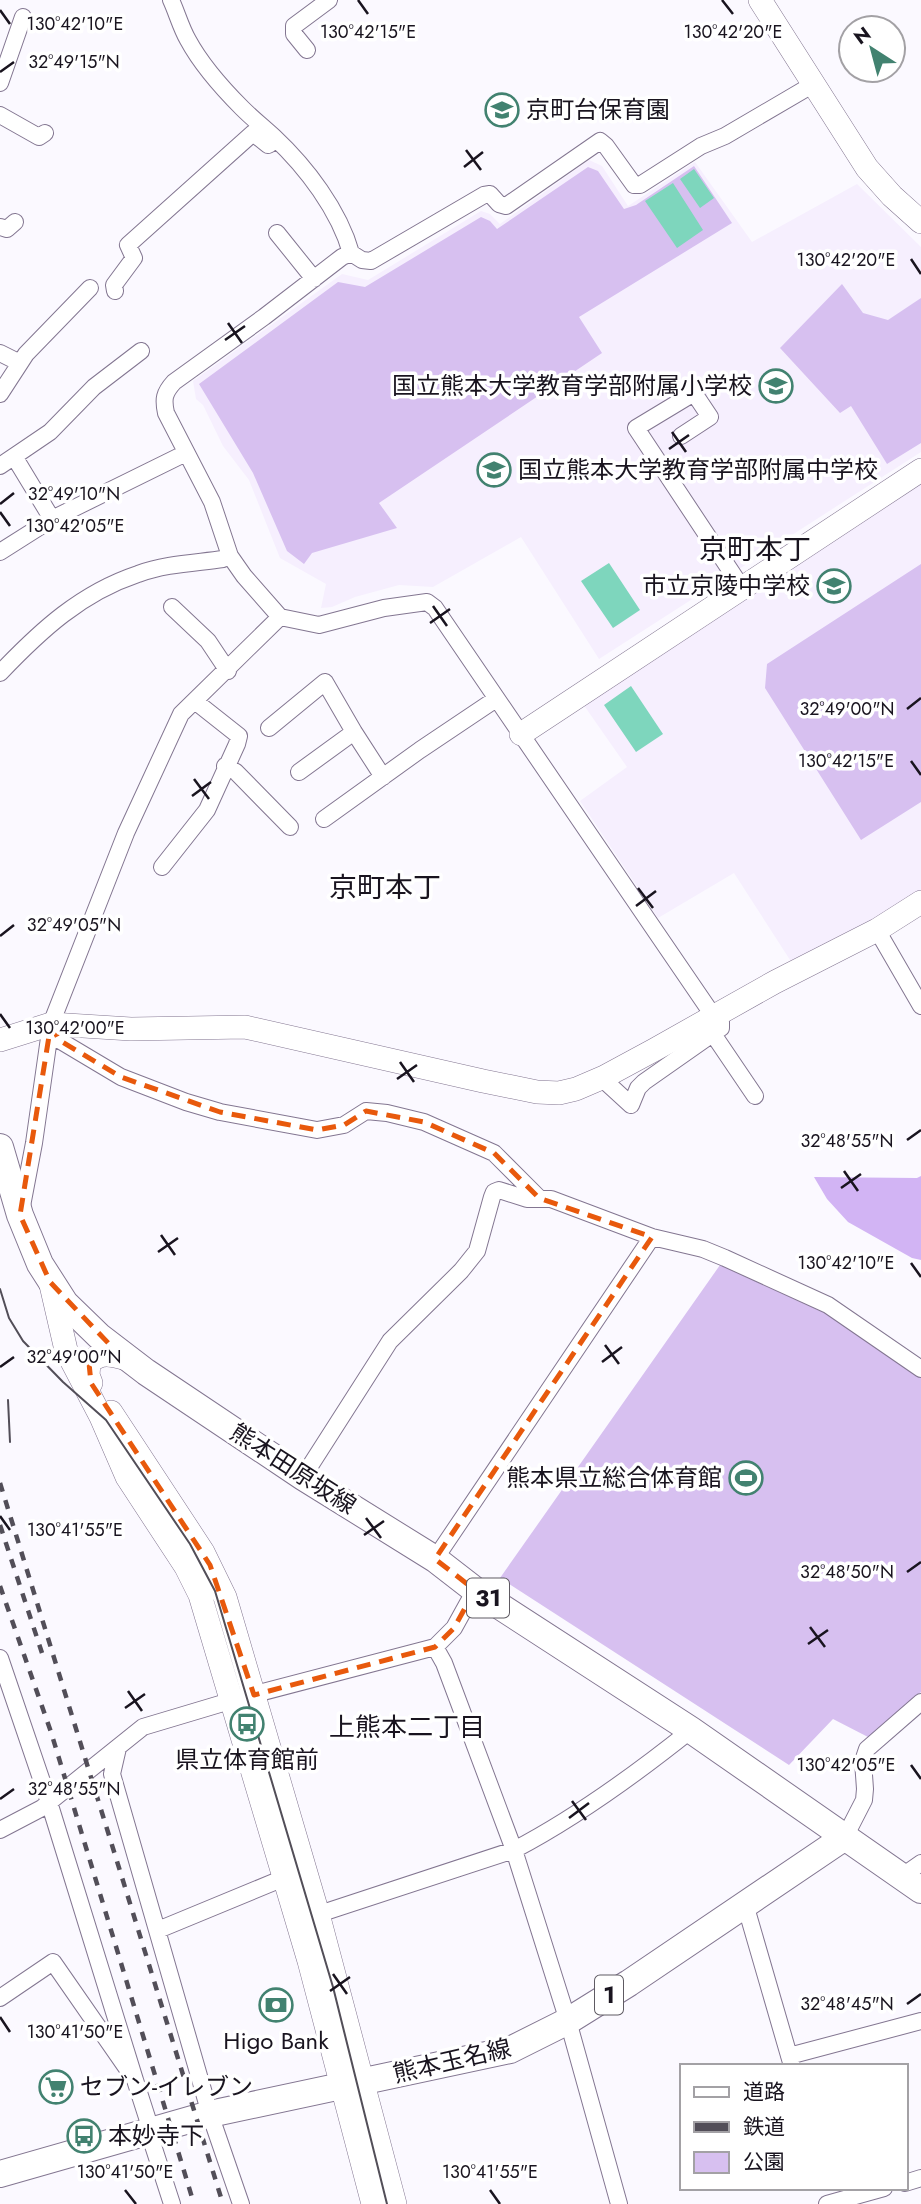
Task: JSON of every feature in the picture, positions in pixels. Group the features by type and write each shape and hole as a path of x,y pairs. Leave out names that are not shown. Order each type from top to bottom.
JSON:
{"main road":[{"name":"熊本田原坂線","path":"0,1147 20,1216 36,1254 50,1282 80,1320 131,1360 303,1477 435,1559 475,1590 691,1730 845,1837"},
{"path":"845,1837 914,1876"},
{"name":"熊本玉名線","path":"0,2174 210,2114 510,2050 568,2021 845,1837"}],"street":[{"path":"172,0 188,40 212,74 242,108 276,139 314,183 337,219 351,253 362,260 371,261 484,195 490,194 499,204 506,206 600,141 634,185 640,185 701,146 725,136 812,85"},
{"path":"307,50 295,34 294,26 329,0"},
{"path":"760,0 867,168 892,196 921,222"},
{"path":"1,76 23,18"},
{"path":"0,115 39,137 45,133"},
{"path":"115,291 114,285 134,258 128,244 253,133 268,145 276,139"},
{"path":"277,233 314,279"},
{"path":"351,253 174,382 166,391 166,413 212,502 230,556 280,617 319,625 384,608 427,602 435,608 663,943 755,1096"},
{"path":"0,394 42,336 90,288"},
{"path":"0,466 53,430 94,387 141,351"},
{"path":"0,353 20,363"},
{"path":"681,436 710,417 694,393 636,428 742,588"},
{"path":"0,552 52,519 186,453"},
{"path":"15,458 52,519"},
{"path":"521,734 921,470"},
{"path":"0,673 61,614 86,597 138,574 173,565 230,556"},
{"path":"172,607 208,641 228,671"},
{"path":"20,1216 34,1143 51,1024 126,833 181,715 280,617"},
{"path":"269,728 325,681 383,777"},
{"path":"324,819 496,699"},
{"path":"162,867 207,810 239,736 196,702"},
{"path":"299,772 354,732"},
{"path":"225,766 236,772 289,827"},
{"path":"0,1040 51,1024 131,1029 245,1027 537,1092 559,1093 604,1077 714,1025 921,902"},
{"path":"877,930 921,1006"},
{"path":"51,1024 59,1040 121,1077 220,1112 317,1129 344,1125 366,1111 424,1122 494,1153 539,1198"},
{"path":"604,1077 631,1105 638,1088 644,1082 714,1025"},
{"path":"303,1477 390,1341 477,1251 494,1192 499,1190 527,1199 551,1199 652,1237 703,1249 725,1258 828,1305 921,1369"},
{"path":"435,1559 652,1237"},
{"path":"50,1282 66,1350 101,1417 127,1477 194,1581 243,1698"},
{"path":"66,1350 91,1382 203,1552 218,1580 243,1698 308,1918 353,2084 395,2204"},
{"path":"91,1382 88,1375 89,1363 98,1356 112,1355 131,1360"},
{"path":"0,1830 49,1802 143,1727 435,1647 454,1628 475,1590"},
{"path":"435,1647 444,1663 514,1850 568,2021 620,2204"},
{"path":"0,1658 49,1802 172,2204"},
{"path":"845,1837 863,1800 863,1761 867,1749 921,1702"},
{"path":"308,1918 514,1850 641,1770 691,1730"},
{"path":"118,1748 112,1774 210,2114 241,2204"},
{"path":"158,1930 295,1874"},
{"path":"745,1904 791,2061 921,2021"},
{"path":"0,1998 53,1962 135,2080"},
{"path":"353,2084 373,2204"},
{"path":"830,2200 875,2190"}],"highlighted area":[{"path":"51,1024 59,1040 121,1077 220,1112 317,1130 344,1125 366,1111 424,1122 494,1153 539,1198 652,1237 435,1559 475,1590 454,1628 435,1647 254,1695 210,1565 91,1383 89,1363 112,1347 50,1282 20,1215"}],"shaded area":[{"path":"589,160 602,166 628,206 695,162 752,242 857,184 921,247 921,452 599,659 521,537 433,587 399,585 355,597 332,607 321,608 326,584 280,558 249,480 223,446 203,405 196,399 193,381 342,274 368,280 481,211 490,214 500,224"},
{"path":"694,169 714,198 700,208 680,179"},
{"path":"673,183 703,230 677,248 645,201"},
{"path":"921,479 921,890 871,922 792,963 734,873 658,918 580,801 627,767 583,704"},
{"path":"609,563 640,610 613,628 581,581"},
{"path":"631,686 663,734 636,752 604,705"},
{"path":"921,1176 921,1260 912,1258 848,1222 827,1199 814,1177 917,1178"}],"green space":[{"path":"694,166 732,223 579,317 602,353 379,503 397,528 312,553 304,564 287,551 253,473 199,384 338,282 365,287 481,217 490,221 497,229 588,167 598,171 624,209 636,205"},
{"path":"842,284 863,313 888,320 921,298 921,443 887,464 851,406 840,413 780,348"},
{"path":"921,564 921,802 861,840 765,688 767,664"},
{"name":"熊本県立総合体育館","path":"720,1265 827,1314 921,1378 921,1692 868,1737 833,1719 789,1765 500,1578"}],"tram line":[{"path":"0,1289 9,1318 23,1341 63,1382 106,1420 190,1544 215,1591 333,1987 387,2204"},
{"path":"8,1400 10,1442"}],"railway":[{"path":"0,1483 223,2204"},
{"path":"0,1525 42,1653"},
{"path":"0,1586 51,1732 194,2204"}],"place":[{"name":"京町台保育園","path":"502,110"},
{"name":"国立熊本大学教育学部附属小学校","path":"776,386"},
{"name":"国立熊本大学教育学部附属中学校","path":"494,470"},
{"name":"市立京陵中学校","path":"834,586"},
{"name":"熊本県立総合体育館","path":"746,1478"},
{"name":"県立体育館前","path":"247,1724"},
{"name":"Higo Bank","path":"276,2005"},
{"name":"セブン-イレブン","path":"56,2087"},
{"name":"本妙寺下","path":"84,2136"}],"district":[{"name":"京町本丁","path":"755,549"},
{"name":"京町本丁","path":"385,887"},
{"name":"上熊本二丁目","path":"407,1727"}]}
